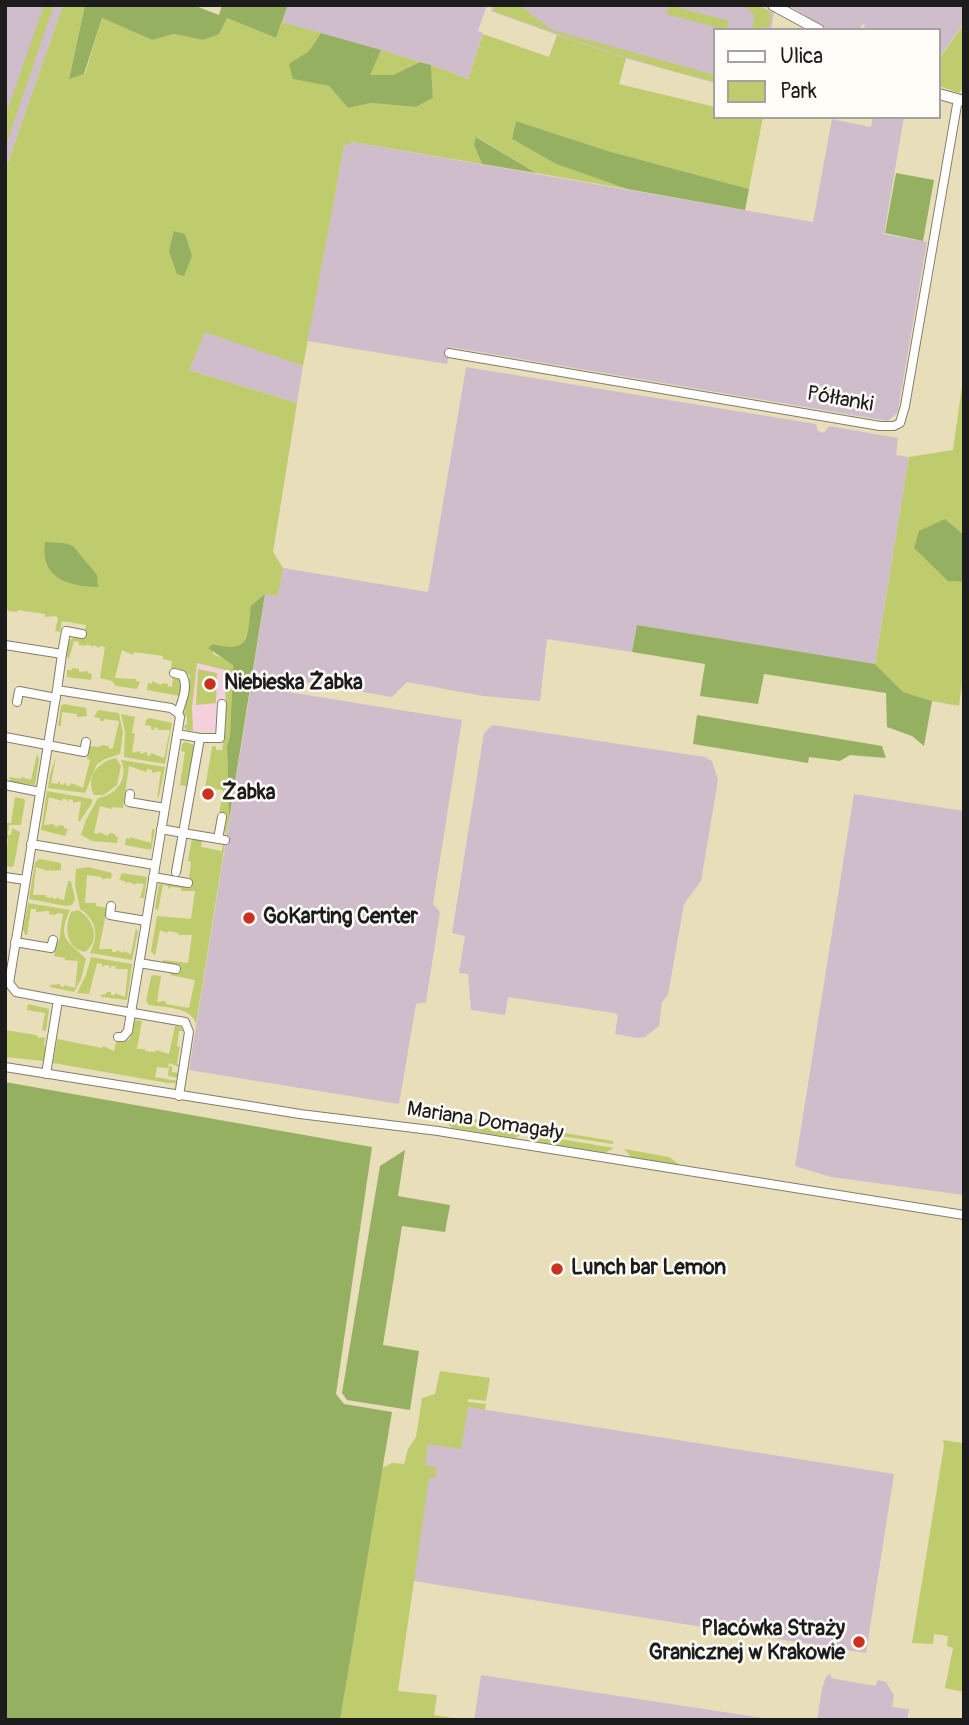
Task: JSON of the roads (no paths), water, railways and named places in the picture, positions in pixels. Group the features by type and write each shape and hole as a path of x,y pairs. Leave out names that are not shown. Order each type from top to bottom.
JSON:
{"street":[{"path":"774,5 815,28"},
{"name":"Półłanki","path":"449,353 880,426 900,423 961,100 941,95"},
{"path":"82,634 66,631 8,990 181,1020 187,1024 189,1034 179,1096"},
{"path":"5,645 62,654"},
{"path":"118,1037 127,1033 180,720 178,713 186,680 182,675 174,673"},
{"path":"17,702 20,687 171,708 178,713"},
{"path":"177,734 220,742 222,704"},
{"path":"5,737 84,752"},
{"path":"176,872 200,738"},
{"path":"5,785 40,792"},
{"path":"129,802 165,808"},
{"path":"161,829 222,840 222,817"},
{"path":"32,844 155,865"},
{"path":"5,877 25,880"},
{"path":"153,877 188,883"},
{"path":"110,915 146,921"},
{"path":"15,942 51,948"},
{"path":"139,963 176,969"},
{"path":"46,1074 58,1000"},
{"name":"Mariana Domagały","path":"5,1067 300,1114 451,1133 962,1217"}],"place":[{"name":"Niebieska Żabka","path":"210,684"},
{"name":"Żabka","path":"208,794"},
{"name":"GoKarting Center","path":"249,918"},
{"name":"Lunch bar Lemon","path":"557,1269"},
{"name":"Placówka Straży Granicznej w Krakowie","path":"859,1642"}]}
